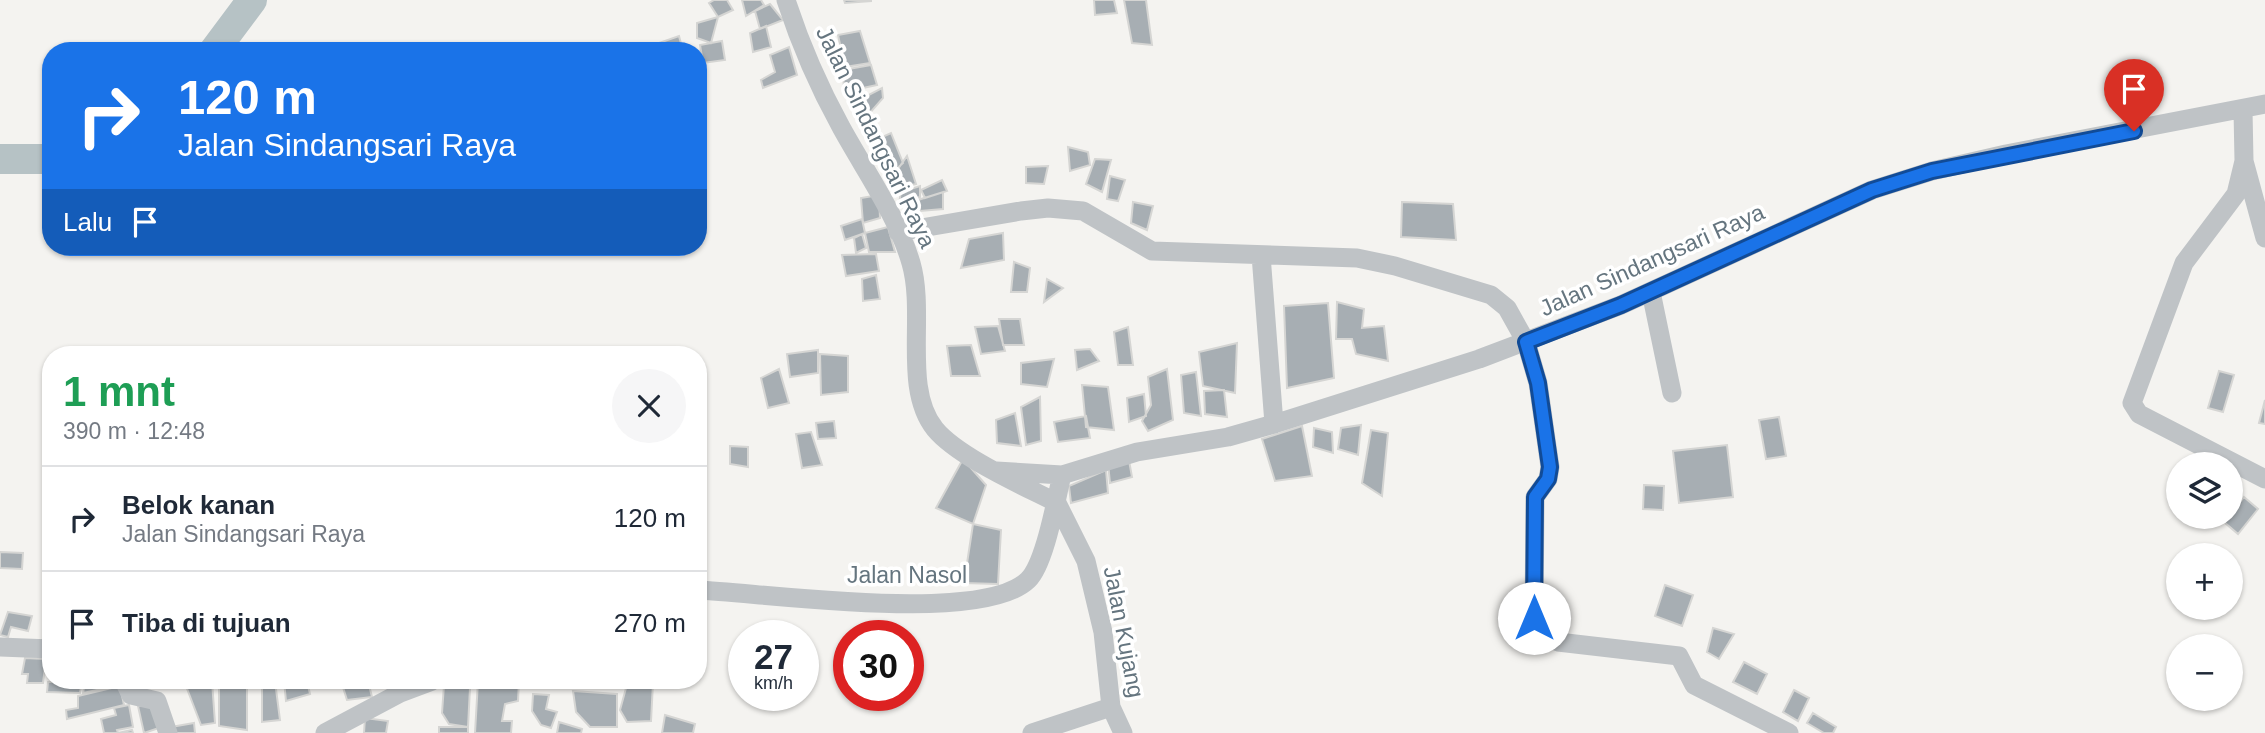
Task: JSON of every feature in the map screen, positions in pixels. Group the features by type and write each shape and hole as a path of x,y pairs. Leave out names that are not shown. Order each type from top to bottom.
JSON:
{"street":[{"name":"Jalan Sindangsari Raya","path":"786,0 794,27 839,124 898,232 911,264 919,307 918,384 926,415 948,442 1057,503"},
{"name":"Jalan Sindangsari Raya","path":"996,471 1062,475 1137,452 1228,437 1274,424 1526,342 1651,292 1872,190 1932,171 2265,104"},
{"path":"2243,110 2244,161 2265,238"},
{"path":"2244,161 2232,200 2184,263 2132,403 2139,414 2265,479"},
{"path":"898,232 1048,208 1083,211 1152,251 1376,261 1491,295 1507,308 1526,342 1538,383 1550,467 1548,479 1535,497 1534,618"},
{"path":"1261,255 1274,424"},
{"path":"1651,292 1672,393"},
{"path":"1057,503 1062,475"},
{"name":"Jalan Nasol","path":"707,591 888,603 944,603 992,598 1029,580 1036,568 1057,503"},
{"name":"Jalan Kujang","path":"1057,503 1086,561 1102,632 1111,707 1123,733"},
{"path":"1558,642 1679,656 1695,685 1789,733"},
{"path":"0,647 42,649"},
{"path":"128,689 131,695 157,701 168,733"},
{"path":"324,733 411,689"},
{"path":"1032,733 1111,707"}],"building":[{"path":"714,0 727,0 733,10 718,17 709,3"},
{"path":"742,0 761,0 764,5 746,16"},
{"path":"844,0 871,0 871,1 845,3"},
{"path":"1094,0 1114,0 1117,13 1095,15"},
{"path":"1124,0 1146,0 1152,45 1132,43"},
{"path":"770,4 783,20 760,29 755,11"},
{"path":"718,17 711,43 697,38 697,23"},
{"path":"766,26 771,47 753,52 750,33"},
{"path":"860,31 870,63 845,67 838,35"},
{"path":"679,36 681,42 662,42"},
{"path":"722,41 725,60 707,62 707,44"},
{"path":"789,47 797,75 763,88 761,80 775,72 770,55"},
{"path":"871,65 877,85 844,92 843,70"},
{"path":"882,88 883,98 862,122 857,101"},
{"path":"891,133 903,163 891,174 880,138"},
{"path":"1068,147 1088,152 1090,165 1070,171"},
{"path":"907,156 916,184 903,187 898,169"},
{"path":"1095,159 1111,160 1102,192 1086,184"},
{"path":"1048,166 1044,184 1026,183 1026,167"},
{"path":"1110,176 1125,180 1118,201 1107,199"},
{"path":"942,180 947,191 925,198 921,190"},
{"path":"920,186 920,197 899,203 901,192"},
{"path":"943,192 943,209 920,211 918,200"},
{"path":"879,195 880,218 863,223 861,198"},
{"path":"1133,202 1153,206 1147,230 1131,223"},
{"path":"1402,202 1453,204 1456,240 1401,237"},
{"path":"862,219 865,233 845,240 841,226"},
{"path":"888,227 895,252 869,252 865,233"},
{"path":"1003,233 1004,260 961,268 969,239"},
{"path":"862,234 866,248 856,253 854,238"},
{"path":"876,254 879,271 846,276 842,255"},
{"path":"1014,262 1030,268 1027,292 1011,292"},
{"path":"876,275 880,299 863,301 862,279"},
{"path":"1047,279 1063,288 1044,302"},
{"path":"1337,302 1364,309 1362,328 1384,326 1388,361 1356,354 1352,339 1336,339"},
{"path":"1328,303 1334,378 1287,388 1284,306"},
{"path":"999,319 1020,319 1024,345 1003,345"},
{"path":"998,326 1005,351 981,354 975,327"},
{"path":"1128,327 1133,365 1118,365 1114,332"},
{"path":"1237,343 1235,393 1203,386 1199,352"},
{"path":"971,345 980,376 951,376 947,346"},
{"path":"1090,349 1099,361 1077,370 1075,350"},
{"path":"818,350 818,373 790,377 787,354"},
{"path":"820,354 848,356 848,392 821,395"},
{"path":"1054,359 1047,387 1021,384 1021,363"},
{"path":"779,369 789,403 768,408 761,378"},
{"path":"1167,369 1173,420 1148,431 1142,421 1151,405 1148,377"},
{"path":"2219,371 2234,375 2223,412 2208,408"},
{"path":"1196,372 1201,416 1184,413 1181,375"},
{"path":"1082,385 1108,387 1114,430 1086,427"},
{"path":"1224,390 1227,417 1205,414 1204,391"},
{"path":"1144,394 1146,416 1129,422 1127,398"},
{"path":"1040,397 1041,441 1026,445 1021,407"},
{"path":"2265,400 2265,424 2259,423"},
{"path":"1015,413 1021,446 997,443 996,420"},
{"path":"1086,416 1090,438 1058,442 1054,422"},
{"path":"1779,417 1786,456 1766,459 1759,420"},
{"path":"834,421 836,438 818,439 816,423"},
{"path":"1361,425 1358,455 1338,449 1341,428"},
{"path":"1302,426 1312,476 1275,481 1262,439"},
{"path":"1314,428 1332,432 1333,453 1313,447"},
{"path":"1371,430 1388,433 1382,496 1362,483"},
{"path":"811,432 822,465 802,468 796,434"},
{"path":"1727,445 1733,497 1679,503 1673,451"},
{"path":"730,446 748,447 748,467 730,464"},
{"path":"1128,455 1132,477 1110,483 1108,463"},
{"path":"963,459 986,485 973,524 936,508"},
{"path":"1106,470 1108,493 1071,503 1069,486"},
{"path":"1644,485 1664,486 1663,510 1643,509"},
{"path":"2243,498 2258,509 2243,528"},
{"path":"973,524 1001,530 998,584 964,583"},
{"path":"0,552 23,553 22,569 0,568"},
{"path":"1665,585 1693,595 1682,626 1655,616"},
{"path":"8,612 32,616 28,631 11,627 8,637 0,635"},
{"path":"1713,628 1734,634 1719,659 1707,652"},
{"path":"25,658 42,659 42,683 27,683 28,674 22,674"},
{"path":"1744,662 1767,674 1757,694 1733,682"},
{"path":"47,689 81,689 80,693 47,692"},
{"path":"84,689 102,689 83,693"},
{"path":"107,689 121,689 124,705 67,719 66,710 78,708 78,696"},
{"path":"187,689 213,689 215,723 201,725"},
{"path":"219,689 247,689 247,730 219,726"},
{"path":"262,689 276,689 280,720 262,722"},
{"path":"285,689 309,689 310,694 286,701"},
{"path":"344,689 370,689 372,697 347,700"},
{"path":"444,689 470,689 468,727 449,724 442,713"},
{"path":"478,689 519,689 518,701 505,704 502,721 512,721 511,733 475,733"},
{"path":"626,689 653,689 651,721 627,722 620,710"},
{"path":"1794,690 1809,698 1798,721 1783,712"},
{"path":"573,691 617,694 617,727 590,727 576,712"},
{"path":"533,694 549,695 546,709 557,712 551,728 541,725 532,711"},
{"path":"129,705 133,727 117,730 118,733 104,733 101,719 116,715 114,708"},
{"path":"152,705 162,727 144,733 138,706"},
{"path":"1813,713 1836,727 1833,733 1824,733 1807,723"},
{"path":"665,715 695,724 693,733 662,733"},
{"path":"365,718 388,721 386,733 364,733"},
{"path":"559,722 582,729 581,733 557,733"},
{"path":"194,723 195,733 174,733 171,727"},
{"path":"439,727 468,727 468,733 439,733"}],"waterway":[{"path":"221,42 252,0"},
{"path":"0,159 42,159"}],"route":[{"path":"1534,618 1535,497 1548,479 1550,467 1538,383 1526,342 1651,292 1780,230 1872,190 1932,171 2006,154 2134,131"}]}
